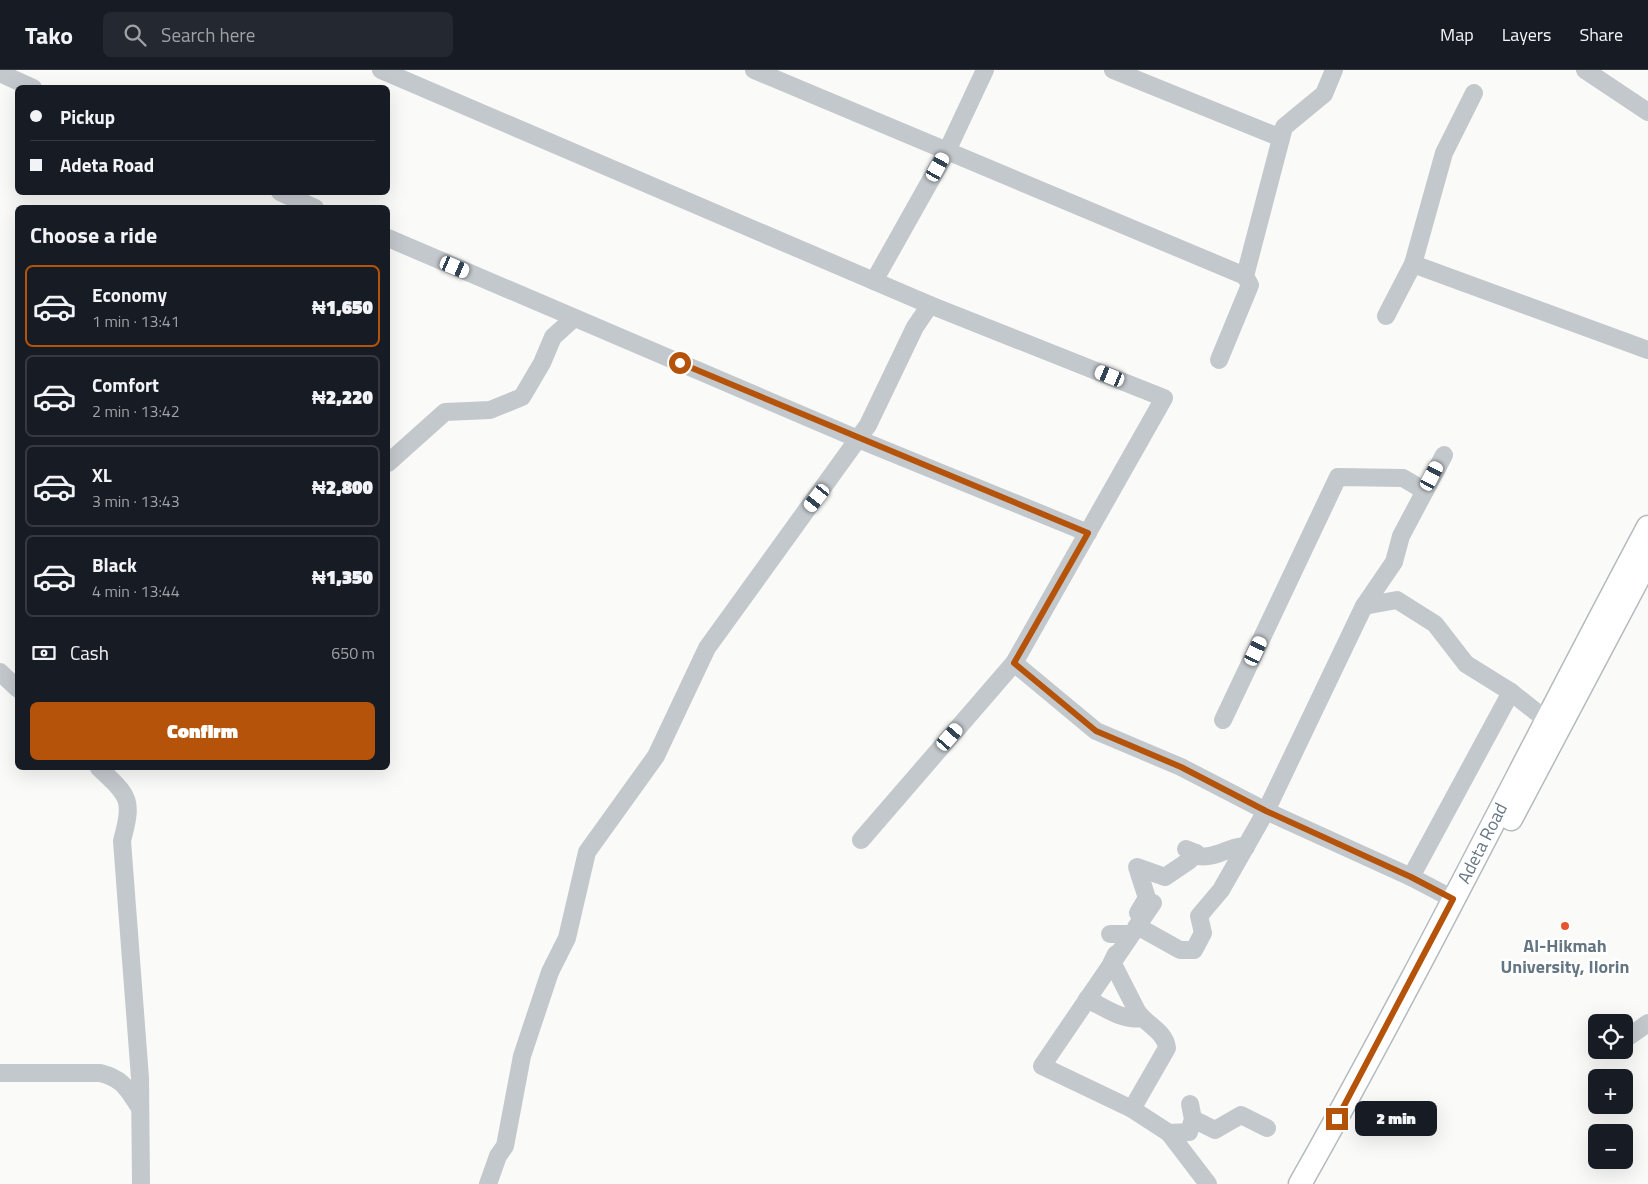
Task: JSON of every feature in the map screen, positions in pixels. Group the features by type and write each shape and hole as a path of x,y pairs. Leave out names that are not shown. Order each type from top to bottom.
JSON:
{"main road":[{"name":"Adeta Road","path":"1300,1184 1346,1102 1545,719 1648,527"},
{"name":"Adeta Road","path":"1317,1184 1359,1109 1648,560"}],"street":[{"path":"381,70 874,281 1164,398 1014,663 861,840"},
{"path":"754,70 1245,276 1250,285 1219,360"},
{"path":"874,281 947,151 985,70"},
{"path":"1113,70 1281,138"},
{"path":"1245,276 1284,127 1324,94 1334,70"},
{"path":"1585,70 1648,112"},
{"path":"0,73 26,85"},
{"path":"1386,316 1413,264 1444,154 1474,92"},
{"path":"287,195 308,205"},
{"path":"390,239 858,439 1088,533"},
{"path":"1413,264 1648,350"},
{"path":"488,1184 498,1156 505,1146 522,1056 550,972 566,938 586,852 656,756 707,648 868,425 915,327 930,304"},
{"path":"390,461 445,412 490,410 522,397 542,363 553,336 574,318"},
{"path":"1129,924 1180,950 1194,950 1203,933 1200,916 1221,890 1266,811 1364,606 1394,562 1401,536 1444,455"},
{"path":"1224,720 1338,477 1403,478 1425,491"},
{"path":"1364,606 1397,600 1435,624 1466,664 1511,692 1545,719"},
{"path":"1014,663 1096,731 1181,767 1266,811 1411,877 1453,899"},
{"path":"0,672 15,686"},
{"path":"1411,877 1511,692"},
{"path":"104,770 124,791 129,803 122,841 140,1068 141,1184"},
{"path":"1208,1184 1169,1133 1132,1109 1042,1066 1112,962 1129,924 1147,898 1137,867 1165,877 1190,860 1190,851 1198,856 1206,857 1220,855 1240,846 1246,847"},
{"path":"1129,924 1153,903"},
{"path":"1112,962 1141,1018 1163,1035 1167,1048 1132,1109"},
{"path":"1087,999 1133,1020 1141,1018"},
{"path":"1633,1034 1648,1023"},
{"path":"0,1073 100,1073 115,1077 124,1084 140,1108"},
{"path":"1169,1133 1189,1132 1192,1111 1215,1130 1241,1115 1267,1128"}],"place":[{"name":"Al-Hikmah University, Ilorin","path":"1565,926"}],"route":[{"path":"680,363 858,439 1088,533 1014,663 1096,731 1181,767 1266,811 1411,877 1453,899 1337,1119"}]}
